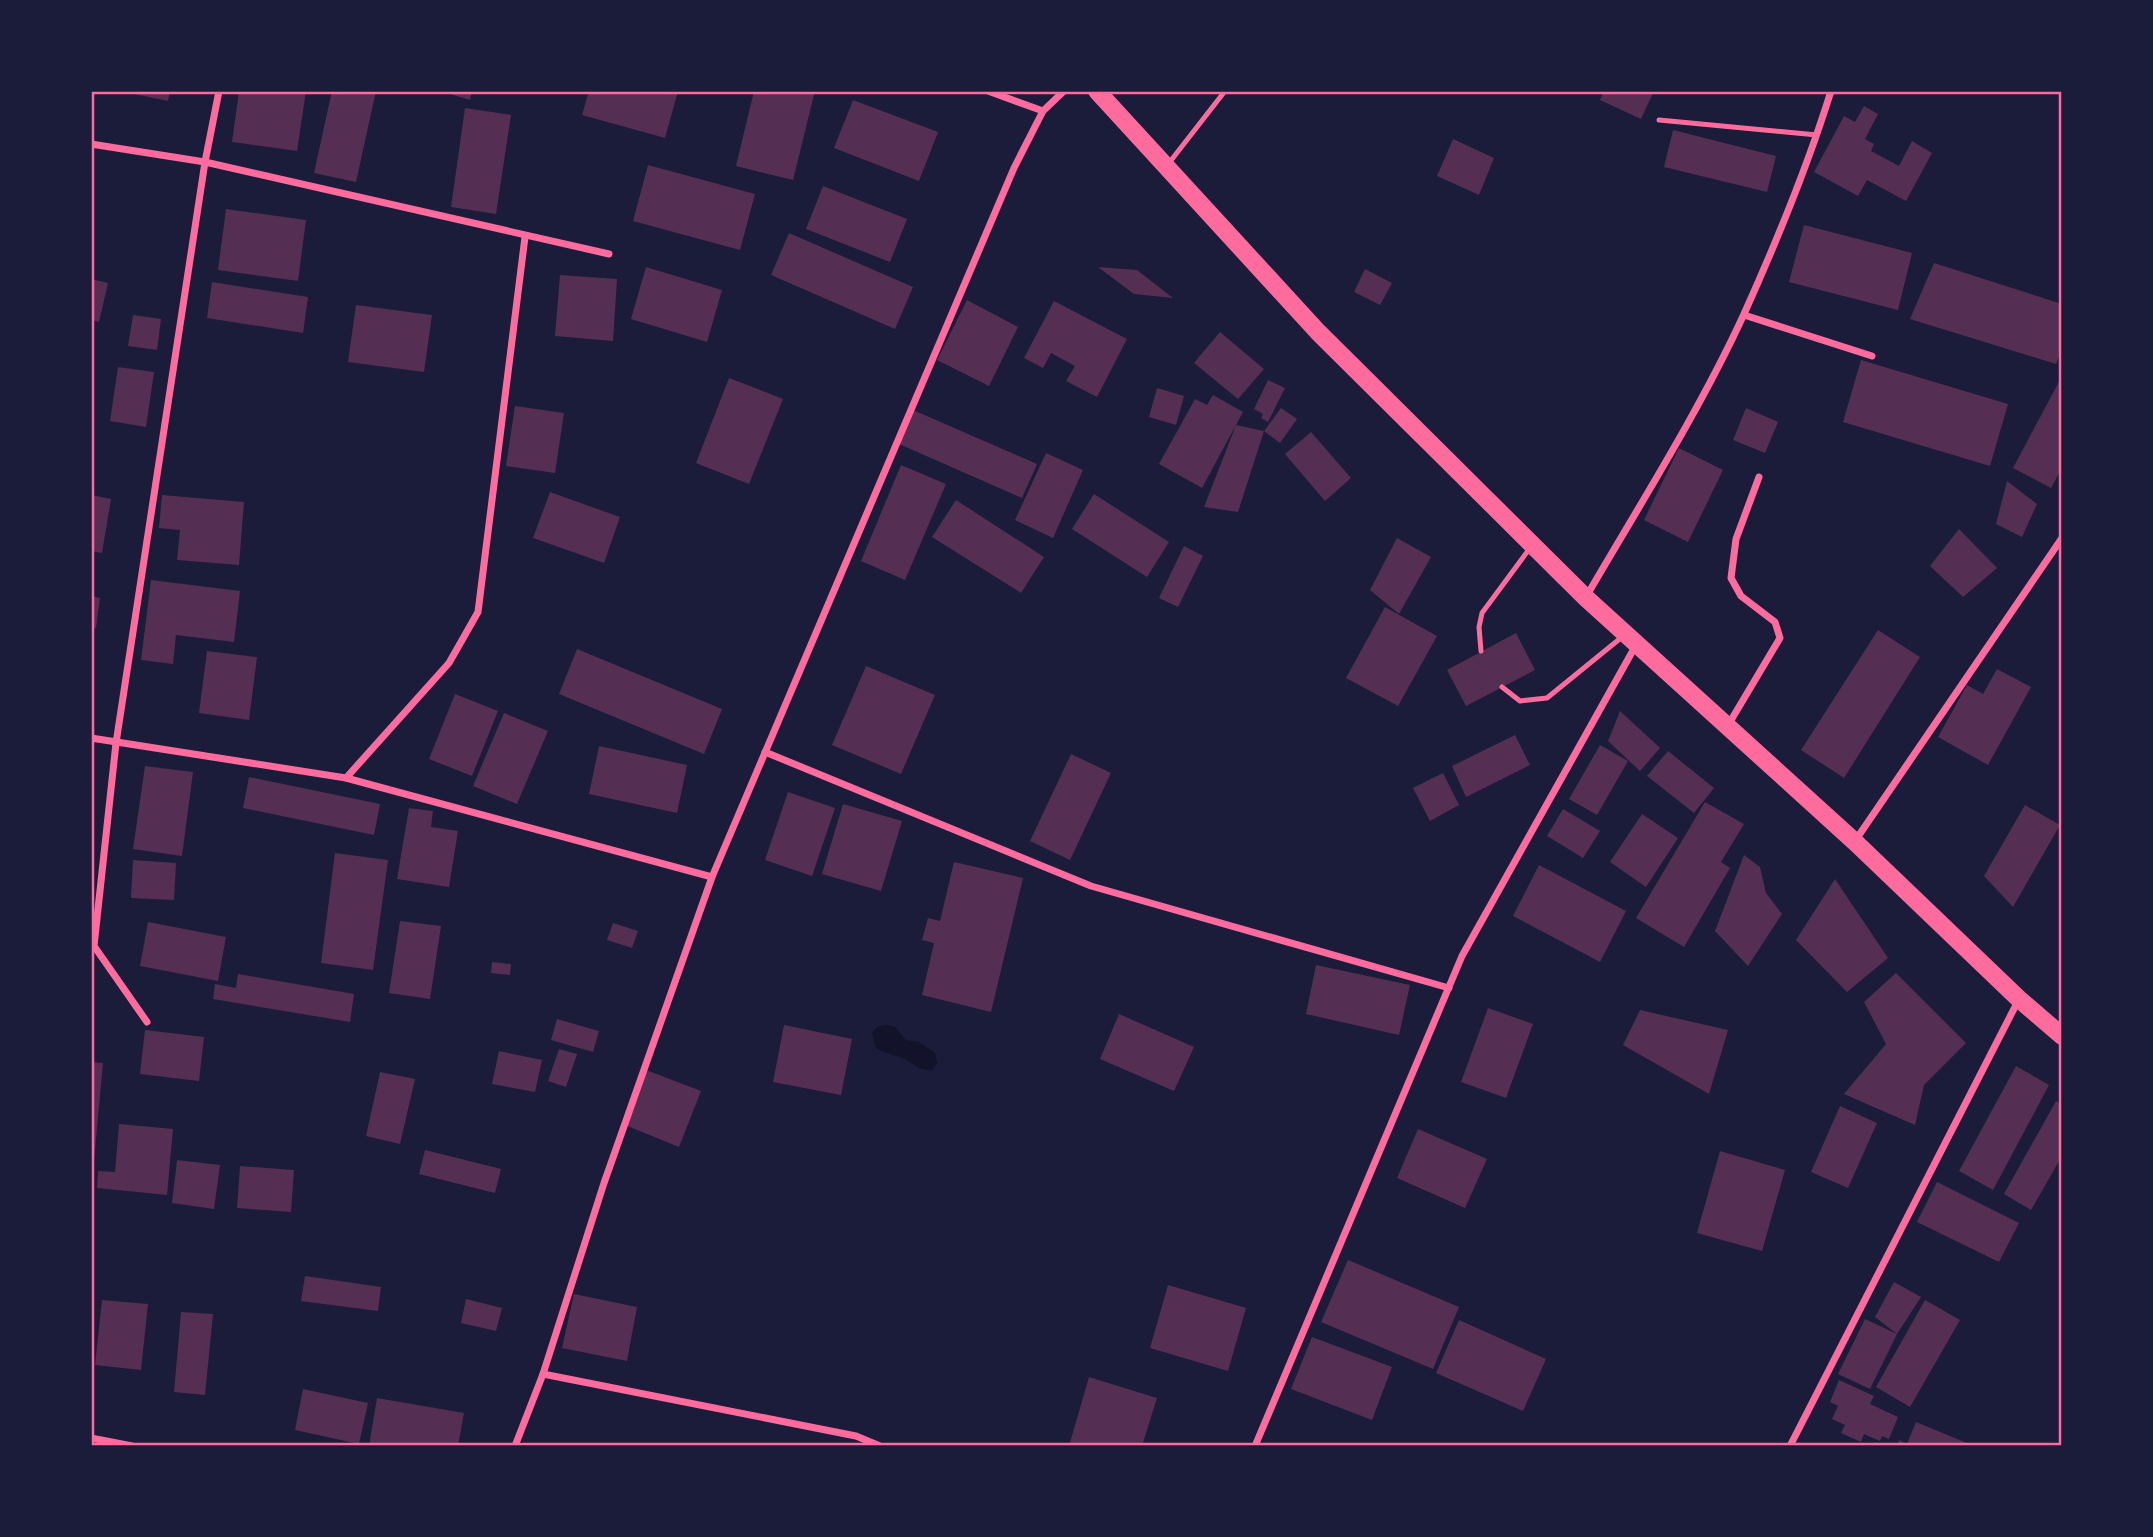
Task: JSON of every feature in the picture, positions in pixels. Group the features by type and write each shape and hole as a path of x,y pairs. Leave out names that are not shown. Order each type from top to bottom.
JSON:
{"main road":[{"path":"1097,91 1318,332 1586,598 2062,1036"}],"street":[{"path":"147,1022 93,947 116,743 205,162 219,91"},
{"path":"988,91 1043,111"},
{"path":"515,1446 543,1374 604,1183 712,877 1014,168 1043,111 1064,91"},
{"path":"1586,598 1744,314 1817,135 1831,91"},
{"path":"91,144 205,162 609,254"},
{"path":"346,778 449,663 478,612 525,237"},
{"path":"1744,314 1872,356"},
{"path":"1727,727 1780,638 1775,622 1741,596 1731,578 1735,539 1759,477"},
{"path":"1854,842 2062,538"},
{"path":"1255,1446 1462,956 1630,640"},
{"path":"91,738 346,778 712,877"},
{"path":"765,752 1091,887 1449,988"},
{"path":"1790,1446 2019,999"},
{"path":"543,1374 856,1436 880,1446"},
{"path":"91,1438 132,1446"}],"lane":[{"path":"1167,166 1225,91"},
{"path":"1659,120 1817,135"},
{"path":"1481,652 1479,627 1482,613 1532,545"},
{"path":"1502,687 1520,701 1547,698 1630,640"}],"shaded area":[{"path":"878,1026 895,1027 906,1040 919,1042 935,1053 937,1063 932,1070 920,1068 901,1057 876,1048 872,1033"}],"building":[{"path":"120,91 170,91 168,101"},
{"path":"239,91 306,91 297,151 232,142"},
{"path":"332,91 376,91 356,182 314,173"},
{"path":"440,91 472,91 470,100"},
{"path":"589,91 678,91 665,138 582,115"},
{"path":"754,91 815,91 793,180 736,166"},
{"path":"1604,91 1654,91 1641,119 1600,100"},
{"path":"853,100 938,132 919,181 834,148"},
{"path":"1864,106 1878,114 1865,139 1874,144 1871,151 1899,166 1912,141 1932,153 1906,201 1867,180 1858,196 1814,172 1844,116 1855,122"},
{"path":"465,108 511,115 496,214 451,207"},
{"path":"1673,130 1776,156 1767,192 1664,167"},
{"path":"1453,139 1494,158 1479,195 1437,176"},
{"path":"648,165 755,194 740,250 633,221"},
{"path":"823,186 907,219 890,262 806,229"},
{"path":"226,209 306,220 298,281 218,270"},
{"path":"1804,225 1912,253 1898,310 1789,282"},
{"path":"789,233 913,287 895,329 771,275"},
{"path":"1934,263 2062,304 2062,349 2056,364 1910,319"},
{"path":"646,267 722,290 707,342 631,319"},
{"path":"1098,267 1137,270 1173,298 1134,294"},
{"path":"1365,269 1392,283 1380,305 1354,292"},
{"path":"560,275 617,279 613,341 555,336"},
{"path":"91,279 108,283 99,322 91,320"},
{"path":"212,282 308,297 303,333 207,318"},
{"path":"967,300 1018,327 989,386 937,360"},
{"path":"1054,301 1127,339 1097,397 1066,381 1075,366 1051,353 1043,368 1024,358"},
{"path":"356,305 432,315 424,372 348,362"},
{"path":"133,315 161,319 157,350 128,346"},
{"path":"1220,332 1264,369 1238,399 1194,363"},
{"path":"1861,360 2008,404 1990,466 1843,422"},
{"path":"118,367 154,372 146,427 110,421"},
{"path":"2062,376 2062,468 2051,488 2013,468"},
{"path":"729,378 783,399 749,484 696,463"},
{"path":"1268,380 1285,388 1268,422 1261,418 1263,414 1254,409"},
{"path":"1157,388 1184,396 1176,425 1149,417"},
{"path":"1213,395 1243,412 1202,488 1159,464 1195,399 1207,405"},
{"path":"515,406 564,413 555,473 506,466"},
{"path":"1281,408 1297,419 1280,443 1264,431"},
{"path":"1746,408 1778,422 1765,453 1733,440"},
{"path":"913,410 1037,464 1022,498 899,444"},
{"path":"1236,425 1264,431 1238,512 1204,507"},
{"path":"1311,432 1351,478 1325,501 1285,454"},
{"path":"1679,448 1723,470 1688,542 1644,520"},
{"path":"1046,453 1083,470 1053,538 1015,520"},
{"path":"901,465 946,484 905,580 861,561"},
{"path":"2007,481 2037,504 2022,537 1996,524"},
{"path":"550,492 620,517 604,563 533,538"},
{"path":"1094,494 1169,542 1147,577 1072,529"},
{"path":"91,495 111,499 102,553 91,551"},
{"path":"162,495 244,502 239,565 177,560 180,530 159,528"},
{"path":"956,500 1044,557 1021,593 932,537"},
{"path":"1959,529 1997,568 1963,597 1930,566"},
{"path":"1397,538 1431,557 1399,614 1370,590"},
{"path":"1184,546 1203,556 1178,607 1159,598"},
{"path":"151,580 240,591 234,642 176,635 173,664 141,660"},
{"path":"91,596 100,598 96,628 91,627"},
{"path":"1385,607 1437,636 1398,706 1346,678"},
{"path":"1878,630 1920,657 1844,778 1801,750"},
{"path":"1516,633 1535,670 1466,706 1447,670"},
{"path":"577,649 722,709 704,754 559,694"},
{"path":"207,651 257,657 249,720 199,713"},
{"path":"866,666 935,695 901,774 832,745"},
{"path":"1997,669 2031,687 1988,765 1938,737 1967,685 1983,694"},
{"path":"455,694 498,711 472,776 429,759"},
{"path":"1620,711 1660,748 1640,771 1608,741"},
{"path":"504,713 548,731 517,804 473,786"},
{"path":"1515,735 1530,765 1466,797 1452,766"},
{"path":"1600,745 1628,761 1597,815 1569,799"},
{"path":"599,746 687,765 677,813 589,794"},
{"path":"1668,751 1714,788 1694,813 1647,776"},
{"path":"1071,754 1111,773 1070,860 1030,841"},
{"path":"145,766 193,772 182,856 133,849"},
{"path":"1443,773 1459,805 1430,821 1413,788"},
{"path":"249,777 380,804 374,835 243,808"},
{"path":"788,792 835,808 812,876 765,860"},
{"path":"1705,802 1744,824 1721,862 1730,868 1684,947 1636,918"},
{"path":"843,804 902,821 881,891 822,874"},
{"path":"2025,805 2060,825 2013,907 1984,876"},
{"path":"409,808 433,811 431,827 458,831 449,887 397,879"},
{"path":"1563,809 1600,831 1583,858 1547,836"},
{"path":"1642,814 1678,838 1646,887 1610,862"},
{"path":"335,853 388,860 373,970 321,963"},
{"path":"1744,855 1760,867 1766,893 1782,914 1748,966 1715,931"},
{"path":"133,860 176,863 174,900 131,898"},
{"path":"954,862 1023,878 991,1012 922,995 934,943 922,940 928,918 940,921"},
{"path":"1539,865 1626,911 1600,962 1513,916"},
{"path":"1835,879 1888,958 1847,992 1796,940"},
{"path":"400,921 441,926 430,999 389,993"},
{"path":"148,922 226,937 218,981 140,966"},
{"path":"613,923 638,931 632,948 607,940"},
{"path":"492,962 511,964 510,975 491,973"},
{"path":"1316,965 1410,985 1399,1035 1306,1014"},
{"path":"1896,973 1966,1043 1924,1085 1915,1125 1844,1094 1886,1044 1864,1002"},
{"path":"238,974 354,994 350,1022 213,999 215,984 236,988"},
{"path":"1488,1008 1533,1024 1506,1098 1461,1082"},
{"path":"1640,1010 1728,1030 1709,1094 1623,1045"},
{"path":"1119,1014 1194,1047 1174,1091 1100,1059"},
{"path":"557,1019 599,1031 593,1052 551,1040"},
{"path":"784,1025 852,1039 841,1095 773,1082"},
{"path":"145,1030 204,1037 199,1081 140,1074"},
{"path":"559,1049 577,1054 566,1087 548,1081"},
{"path":"499,1051 542,1060 535,1092 492,1084"},
{"path":"91,1062 103,1063 94,1161 91,1160"},
{"path":"2016,1066 2049,1085 1993,1190 1959,1171"},
{"path":"646,1070 701,1091 679,1147 625,1125"},
{"path":"380,1072 415,1079 400,1144 366,1136"},
{"path":"2056,1101 2062,1104 2062,1156 2031,1210 2004,1194"},
{"path":"1840,1106 1877,1123 1848,1188 1811,1172"},
{"path":"119,1124 173,1129 167,1195 97,1188 98,1171 115,1172"},
{"path":"1418,1129 1487,1159 1465,1208 1397,1178"},
{"path":"425,1150 501,1169 495,1193 419,1174"},
{"path":"1720,1151 1785,1170 1762,1251 1697,1233"},
{"path":"177,1160 220,1165 214,1209 172,1203"},
{"path":"240,1166 294,1170 291,1212 237,1208"},
{"path":"1937,1182 2019,1223 1999,1262 1917,1222"},
{"path":"1348,1260 1459,1307 1433,1369 1321,1322"},
{"path":"305,1276 381,1287 378,1311 301,1301"},
{"path":"1894,1282 1921,1297 1897,1334 1875,1317"},
{"path":"1168,1285 1246,1308 1228,1371 1150,1348"},
{"path":"574,1294 637,1307 627,1361 562,1348"},
{"path":"466,1299 502,1308 496,1331 461,1323"},
{"path":"102,1300 148,1304 141,1370 95,1365"},
{"path":"1925,1300 1960,1320 1910,1407 1876,1387"},
{"path":"181,1312 213,1314 205,1395 174,1392"},
{"path":"1865,1319 1897,1334 1870,1389 1838,1374"},
{"path":"1459,1320 1546,1359 1523,1411 1436,1373"},
{"path":"1312,1337 1392,1367 1372,1420 1291,1389"},
{"path":"1089,1377 1157,1398 1142,1446 1069,1446"},
{"path":"1839,1380 1874,1396 1870,1404 1898,1417 1889,1439 1882,1436 1880,1441 1864,1434 1861,1442 1841,1433 1845,1425 1832,1419 1838,1406 1830,1402"},
{"path":"303,1389 368,1403 359,1444 295,1430"},
{"path":"377,1398 464,1413 458,1446 369,1446"},
{"path":"1916,1422 1967,1443 1966,1446 1897,1446 1899,1440 1907,1444"}]}
